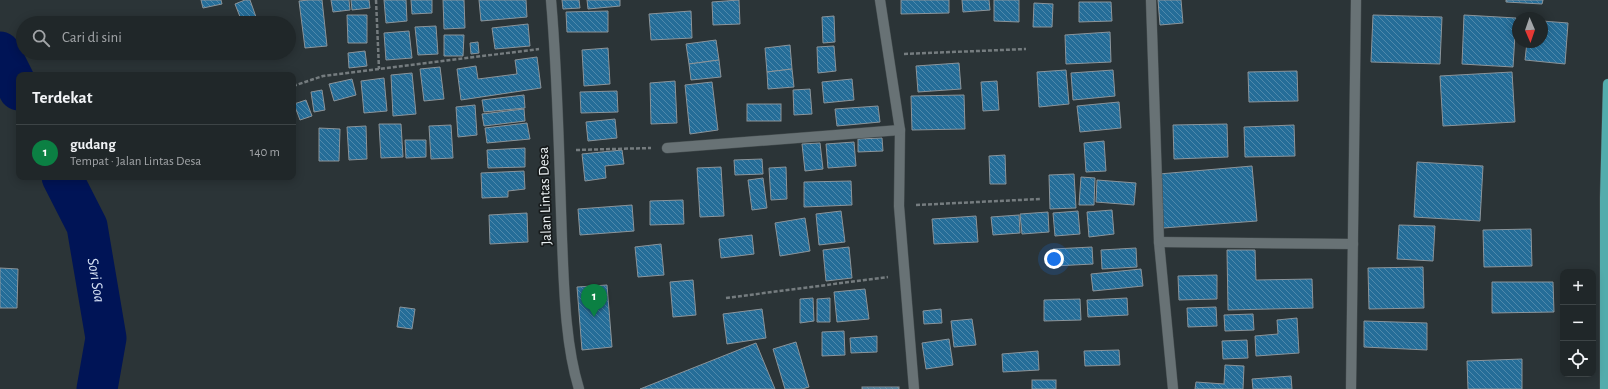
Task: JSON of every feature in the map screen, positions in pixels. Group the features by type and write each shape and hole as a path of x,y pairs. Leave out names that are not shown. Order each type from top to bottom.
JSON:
{"main road":[{"path":"1605,389 1608,84"}],"street":[{"name":"Jalan Lintas Desa","path":"551,0 555,46 558,150 566,315 572,358 579,389"},
{"path":"880,0 890,54 900,130 899,206 914,389"},
{"path":"1151,0 1159,242 1173,389"},
{"path":"1351,389 1356,0"},
{"path":"667,148 900,130"},
{"path":"1159,242 1352,244"}],"path":[{"path":"376,0 379,69"},
{"path":"296,85 323,76 555,46"},
{"path":"890,54 1026,49"},
{"path":"558,150 667,148"},
{"path":"899,206 1040,199"},
{"path":"726,298 905,274"}],"building":[{"path":"201,0 221,0 222,4 203,8"},
{"path":"245,0 250,0 256,16 240,16 235,4"},
{"path":"322,0 327,46 305,48 299,1"},
{"path":"331,0 349,0 350,10 333,12"},
{"path":"351,0 369,0 370,8 352,10"},
{"path":"384,0 406,0 407,21 386,23"},
{"path":"411,0 432,0 432,13 412,14"},
{"path":"443,0 464,0 465,28 444,29"},
{"path":"479,0 526,0 527,17 481,21"},
{"path":"562,0 579,0 580,8 563,9"},
{"path":"587,0 620,0 620,6 588,9"},
{"path":"739,0 740,24 713,25 712,2"},
{"path":"901,0 949,0 949,13 901,14"},
{"path":"962,0 989,0 990,10 963,12"},
{"path":"994,0 1019,0 1019,22 994,21"},
{"path":"1158,0 1181,0 1183,23 1160,25"},
{"path":"1506,0 1543,0 1542,4 1506,2"},
{"path":"1079,2 1111,2 1112,21 1079,22"},
{"path":"1034,3 1053,4 1052,27 1033,27"},
{"path":"608,11 608,32 567,32 566,12"},
{"path":"691,11 692,38 651,40 649,14"},
{"path":"347,15 367,15 367,43 348,43"},
{"path":"1373,15 1442,17 1440,64 1371,62"},
{"path":"1464,15 1512,18 1512,48 1514,48 1513,67 1462,64"},
{"path":"834,16 835,42 823,43 822,17"},
{"path":"1548,21 1568,23 1565,64 1525,60 1526,48 1548,48"},
{"path":"528,24 530,46 495,49 492,28"},
{"path":"436,26 438,54 418,55 415,27"},
{"path":"409,31 412,58 386,60 384,33"},
{"path":"1110,32 1111,62 1066,64 1065,35"},
{"path":"444,35 464,35 463,56 444,56"},
{"path":"716,40 719,60 689,64 686,44"},
{"path":"478,42 479,53 471,54 470,43"},
{"path":"790,45 792,69 767,72 765,48"},
{"path":"834,46 836,71 818,73 817,47"},
{"path":"608,48 610,84 584,86 582,50"},
{"path":"365,51 367,66 349,68 348,53"},
{"path":"537,57 541,88 461,100 457,69 476,66 478,79 517,74 515,60"},
{"path":"719,60 721,77 691,80 689,64"},
{"path":"959,63 961,89 918,92 916,66"},
{"path":"440,67 444,99 424,101 420,69"},
{"path":"792,69 794,87 768,89 767,72"},
{"path":"1066,70 1069,104 1039,107 1037,72"},
{"path":"1113,70 1115,96 1073,100 1071,73"},
{"path":"1297,71 1298,101 1249,102 1248,72"},
{"path":"1512,72 1515,122 1443,126 1440,76"},
{"path":"412,73 416,114 393,116 391,75"},
{"path":"384,78 387,111 364,113 361,81"},
{"path":"352,79 356,95 334,101 329,84"},
{"path":"852,79 854,100 824,103 822,82"},
{"path":"675,81 677,123 651,124 650,83"},
{"path":"997,81 999,110 983,111 981,82"},
{"path":"712,82 718,130 690,134 685,85"},
{"path":"810,89 812,114 794,115 793,90"},
{"path":"322,90 325,110 314,112 311,92"},
{"path":"617,91 618,112 581,113 580,92"},
{"path":"524,95 525,108 484,112 482,100"},
{"path":"964,95 965,129 912,130 911,96"},
{"path":"306,100 312,116 300,120 296,109 296,103"},
{"path":"1119,102 1121,128 1080,132 1077,106"},
{"path":"747,104 781,104 781,121 747,121"},
{"path":"475,105 477,135 458,137 456,107"},
{"path":"878,106 880,122 837,126 835,109"},
{"path":"524,109 525,121 484,126 482,114"},
{"path":"615,119 617,138 588,141 586,122"},
{"path":"527,123 530,139 487,143 485,128"},
{"path":"379,124 401,124 403,157 381,158"},
{"path":"1227,124 1228,157 1174,159 1173,125"},
{"path":"451,125 453,158 431,159 429,126"},
{"path":"1294,125 1295,156 1245,157 1244,127"},
{"path":"366,126 367,159 349,160 347,127"},
{"path":"319,128 340,129 339,161 319,161"},
{"path":"882,138 883,151 858,152 858,139"},
{"path":"405,140 426,140 426,157 406,158"},
{"path":"1104,141 1106,171 1086,172 1084,143"},
{"path":"854,142 856,166 828,168 826,144"},
{"path":"820,143 823,169 805,171 802,144"},
{"path":"525,148 525,167 488,168 487,150"},
{"path":"622,150 624,164 605,166 606,178 585,181 582,154"},
{"path":"1005,155 1006,184 990,184 989,156"},
{"path":"762,159 763,174 735,175 734,160"},
{"path":"1417,162 1483,166 1480,221 1414,217"},
{"path":"1252,166 1257,221 1163,228 1159,174"},
{"path":"721,167 724,216 700,217 697,168"},
{"path":"786,167 787,199 771,200 769,168"},
{"path":"524,171 525,189 508,191 508,197 482,198 481,173"},
{"path":"1074,174 1076,208 1050,209 1049,175"},
{"path":"1081,177 1095,178 1094,205 1079,205"},
{"path":"763,178 767,208 752,210 748,180"},
{"path":"1097,180 1136,183 1134,205 1096,202"},
{"path":"851,181 852,205 804,207 804,182"},
{"path":"683,200 684,224 650,225 650,201"},
{"path":"632,205 634,231 580,235 578,209"},
{"path":"1112,210 1114,234 1089,237 1087,212"},
{"path":"841,211 845,242 819,245 816,214"},
{"path":"1078,211 1080,234 1055,236 1053,213"},
{"path":"1048,212 1049,232 1022,234 1020,214"},
{"path":"527,213 528,242 490,244 489,215"},
{"path":"1019,215 1020,233 993,235 991,217"},
{"path":"976,216 978,242 934,244 932,219"},
{"path":"805,218 810,251 780,256 775,223"},
{"path":"1399,225 1435,226 1433,261 1397,259"},
{"path":"1531,229 1532,266 1484,267 1483,230"},
{"path":"752,235 754,254 721,258 719,239"},
{"path":"661,244 664,275 638,277 635,247"},
{"path":"849,247 852,278 826,281 823,250"},
{"path":"1092,247 1093,264 1054,266 1053,249"},
{"path":"1136,248 1137,267 1102,269 1101,250"},
{"path":"1227,250 1255,250 1256,280 1312,279 1313,308 1228,310"},
{"path":"1423,267 1424,308 1369,309 1368,268"},
{"path":"0,268 18,269 17,308 0,308"},
{"path":"1141,269 1143,286 1093,291 1091,274"},
{"path":"1217,275 1217,299 1179,300 1178,276"},
{"path":"693,280 696,315 673,317 670,282"},
{"path":"1492,282 1553,282 1554,312 1492,313"},
{"path":"607,285 612,347 582,350 577,287"},
{"path":"865,289 869,319 837,322 834,292"},
{"path":"813,298 814,321 800,323 800,299"},
{"path":"830,298 830,322 817,322 817,299"},
{"path":"1127,298 1128,315 1088,317 1087,300"},
{"path":"1080,299 1081,320 1044,321 1044,300"},
{"path":"400,307 415,309 412,329 397,327"},
{"path":"1216,307 1217,326 1188,327 1187,308"},
{"path":"762,309 766,338 727,344 723,314"},
{"path":"941,309 942,323 924,324 923,311"},
{"path":"1253,314 1254,330 1225,331 1224,315"},
{"path":"1297,318 1299,353 1256,356 1255,336 1278,334 1277,320"},
{"path":"972,319 976,345 954,347 951,321"},
{"path":"1364,321 1427,323 1427,350 1364,347"},
{"path":"844,331 845,355 822,356 822,332"},
{"path":"877,336 877,352 851,353 850,338"},
{"path":"949,339 953,365 926,369 922,343"},
{"path":"1247,340 1248,358 1223,359 1222,341"},
{"path":"796,342 809,387 802,389 785,389 773,349"},
{"path":"756,343 775,389 640,389"},
{"path":"1119,350 1120,365 1085,366 1084,351"},
{"path":"1038,351 1039,370 1003,372 1002,354"},
{"path":"1522,359 1522,389 1468,389 1467,361"},
{"path":"1225,365 1244,366 1243,389 1195,389 1196,382 1224,384"},
{"path":"1291,376 1292,389 1253,389 1252,379"},
{"path":"1032,380 1056,380 1056,389 1032,389"},
{"path":"862,387 899,387 899,389 862,389"}],"waterway":[{"name":"Sori Soa","path":"0,52 16,84"},
{"name":"Sori Soa","path":"64,180 87,226 106,338 97,389"}],"place":[{"name":"gudang","path":"594,317"}]}
